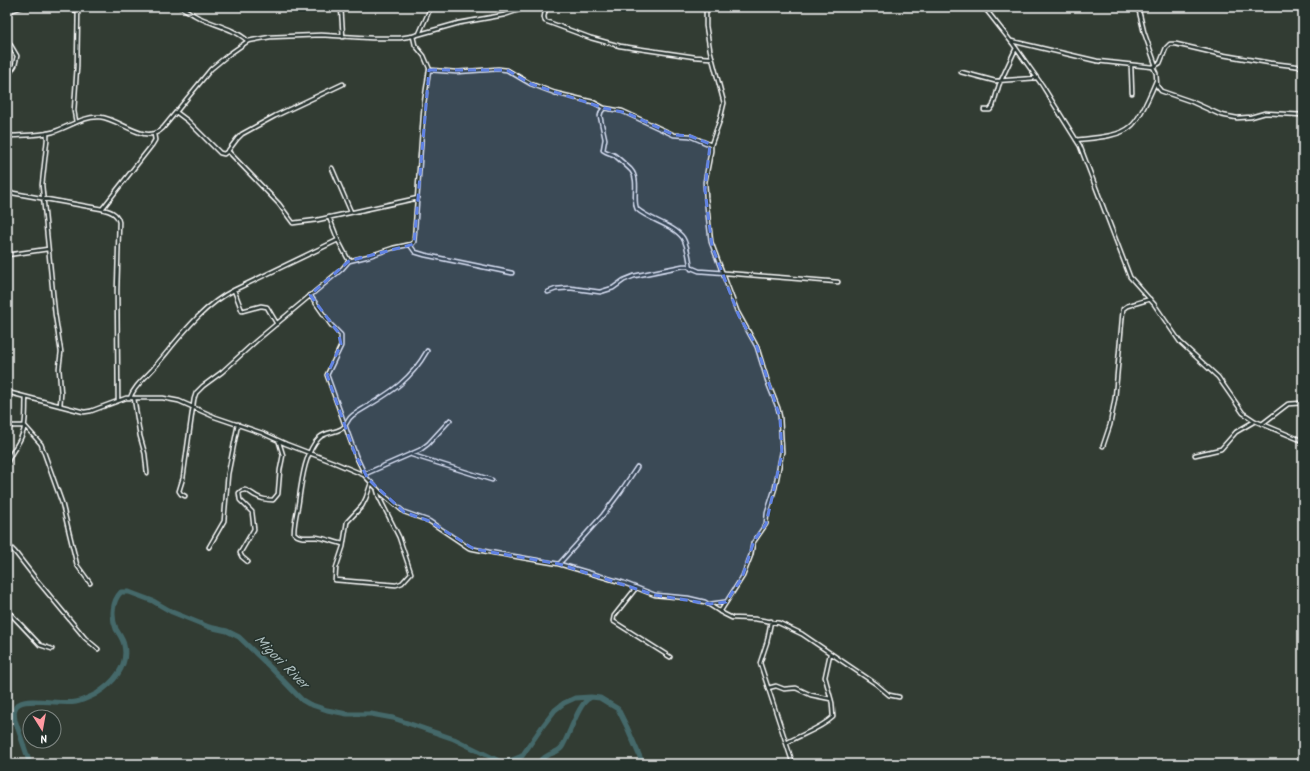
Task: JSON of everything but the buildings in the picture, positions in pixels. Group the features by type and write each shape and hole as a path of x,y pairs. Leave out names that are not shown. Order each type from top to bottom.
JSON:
{"street":[{"path":"7,12 22,7"},
{"path":"61,7 78,11"},
{"path":"76,122 74,111 77,72 78,7"},
{"path":"180,7 241,36 248,41"},
{"path":"341,7 343,37"},
{"path":"418,34 431,7"},
{"path":"7,136 47,133 93,117 113,120 141,134 154,134 160,130 211,70 233,51 248,41 270,37 321,34 343,37 392,38 413,36 459,23 504,14 528,7"},
{"path":"546,7 544,17 545,21 591,38 620,46 711,58"},
{"path":"706,7 707,30 711,58 724,103 720,120 711,145 705,182 711,242 739,316 757,347 768,384 778,408 782,452 775,488 767,513 766,524 753,543 751,555 743,576 720,612"},
{"path":"984,7 1037,78 1076,140 1092,174 1129,274 1134,282 1150,299 1180,342 1222,381 1240,410 1255,421 1303,441"},
{"path":"1138,7 1155,71 1156,81 1161,91 1186,99 1225,116 1247,117 1265,113 1303,115"},
{"path":"185,496 180,494 179,491 183,478 193,406 195,397 199,390 306,300 342,269 349,261 361,259 397,247 413,244 418,198 424,103 429,70 424,56 415,45 413,36"},
{"path":"7,39 17,56 15,65 7,78"},
{"path":"1010,40 1084,58 1131,66 1154,67 1161,62 1165,48 1174,44 1223,55 1303,67"},
{"path":"984,110 990,110 993,106 1001,81 1016,48"},
{"path":"1131,66 1132,93"},
{"path":"429,70 462,72 503,69 513,73 530,84 555,93 593,102 604,108 622,111 672,134 679,136 690,136 711,145"},
{"path":"961,72 990,80 1001,81 1037,78"},
{"path":"1076,140 1109,135 1130,128 1136,121 1156,81"},
{"path":"176,112 188,121 220,154 224,154 228,151 236,138 242,134 275,116 343,84"},
{"path":"604,108 600,112 605,139 603,150 616,156 632,172 636,189 637,209 676,232 683,238 691,269"},
{"path":"47,133 42,176 48,249 61,352 59,368 61,394 60,406"},
{"path":"102,209 150,148 155,140 154,134"},
{"path":"228,151 280,204 293,224 418,198"},
{"path":"332,168 351,212"},
{"path":"7,192 102,209 116,216 119,222 117,278 118,400"},
{"path":"329,217 338,240 349,261"},
{"path":"146,473 145,454 132,398 136,387 200,315 221,297 338,240"},
{"path":"410,245 415,252 425,255 512,273"},
{"path":"7,255 48,249"},
{"path":"548,292 556,289 570,288 600,292 613,288 624,280 634,276 683,266 701,271 838,282"},
{"path":"234,290 242,310 261,306 267,307 277,324"},
{"path":"310,295 331,324 342,336 340,348 327,376 356,456 371,483 404,512 429,521 469,548 559,564 624,583 655,595 688,598 710,604 726,602"},
{"path":"1103,446 1110,425 1115,398 1123,309 1127,306 1150,299"},
{"path":"343,544 316,537 295,536 294,534 299,495 309,452 319,437 342,429 352,416 390,393 408,378 417,368 427,351"},
{"path":"7,392 72,410 88,412 118,400 132,398 168,398 177,400 216,417 262,433 355,471 364,475 368,479"},
{"path":"7,464 12,451 23,434 26,397"},
{"path":"1262,424 1288,404 1303,403"},
{"path":"365,474 411,454 428,444 450,420"},
{"path":"1195,455 1222,449 1236,432 1255,421"},
{"path":"210,547 224,521 228,474 238,424"},
{"path":"7,426 24,426 41,444 62,503 76,564 90,583"},
{"path":"248,562 240,553 254,531 253,515 251,510 240,500 239,494 242,490 244,490 260,498 272,500 277,498 283,455 279,441"},
{"path":"411,454 492,480"},
{"path":"559,564 603,515 637,467"},
{"path":"371,483 362,506 347,520 343,544 335,573 335,580 396,585 402,583 411,574 401,542 379,497 377,489"},
{"path":"7,544 80,632 98,649"},
{"path":"636,588 614,616 612,621 670,657"},
{"path":"710,604 720,612 732,618 771,621 779,623 802,634 876,684 889,695 899,697"},
{"path":"7,610 40,646 52,649"},
{"path":"771,621 767,642 760,663 793,764"},
{"path":"786,743 812,731 832,718 834,713 825,677 830,654"},
{"path":"768,688 776,686 784,689 796,688 811,695 831,699"}],"highlighted area":[{"path":"429,70 507,70 531,84 604,108 627,113 674,135 690,136 710,144 705,190 712,246 739,316 757,347 780,417 782,454 775,488 766,524 754,541 742,578 726,602 710,604 655,595 559,564 474,549 429,521 404,512 368,479 355,454 327,375 341,344 338,332 310,295 349,261 414,244"}],"waterway":[{"name":"Migori River","path":"30,764 15,720 14,714 17,705 30,701 70,703 86,699 102,690 113,680 122,668 125,653 121,637 116,629 113,619 114,604 121,592 129,592 153,601 172,612 209,627 227,631 239,637 302,700 309,704 327,710 347,714 371,714 393,718 454,739 499,761 507,762 522,756 555,710 564,703 575,698 600,698 618,709 643,764"},
{"path":"537,764 546,756 558,751 562,747 578,713 582,706 590,698"}]}
